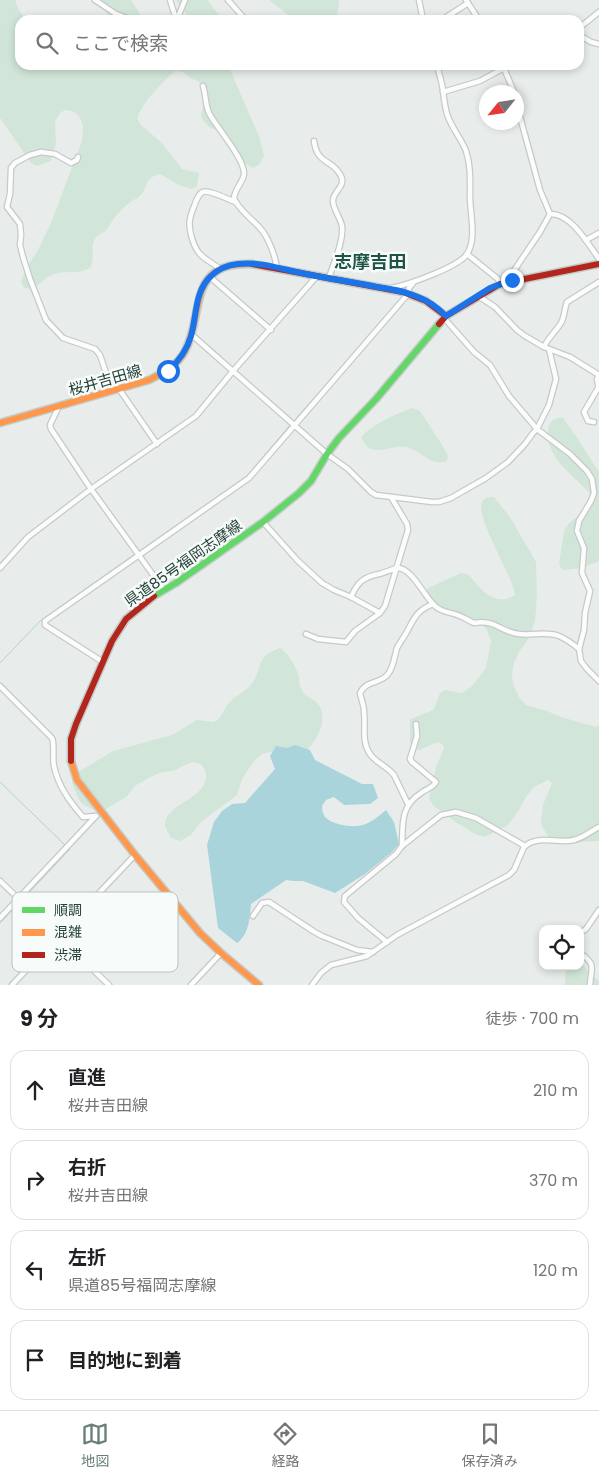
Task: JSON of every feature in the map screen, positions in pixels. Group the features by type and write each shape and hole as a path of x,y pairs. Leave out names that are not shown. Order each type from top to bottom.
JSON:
{"main road":[{"name":"桜井吉田線","path":"0,423 149,380 168,371 182,356 188,346 201,289 210,277 220,270 237,264 258,264 408,294 429,303 445,317"},
{"name":"県道85号福岡志摩線","path":"166,892 98,814 77,780 71,763 70,752 73,732 116,633 126,619 139,607 263,522 304,488 315,475 327,454 399,373 445,317 500,284 512,280 599,264"},
{"name":"県道85号福岡志摩線","path":"178,907 200,933 259,985"}],"street":[{"path":"95,0 119,15"},
{"path":"170,0 173,15"},
{"path":"176,15 185,0"},
{"path":"228,0 241,15"},
{"path":"418,0 422,15"},
{"path":"449,15 467,2 476,15"},
{"path":"584,24 599,12"},
{"path":"584,38 599,44"},
{"path":"438,70 446,112 463,145 469,163 472,227 471,243 467,254 498,279 500,284"},
{"path":"443,92 480,82 498,70"},
{"path":"506,70 511,85"},
{"path":"203,86 209,112 236,154 244,172 234,199 262,231 269,242 277,268"},
{"path":"524,130 540,190 550,214"},
{"path":"314,141 315,150 320,158 335,167 342,180 342,184 333,198 342,230 341,238 329,278"},
{"path":"78,157 77,160 71,163 55,154 41,152 14,163 11,168 10,194 7,207 20,224 20,245 23,257 46,320 63,338 96,349 100,355 112,390"},
{"path":"220,270 195,248 189,220 200,193 203,191 236,202"},
{"path":"550,214 565,217 586,240 599,259"},
{"path":"512,280 511,275 550,214"},
{"path":"586,240 599,233"},
{"name":"桜井吉田線","path":"388,289 413,283 454,264 467,254"},
{"path":"0,568 28,537 91,489 196,416 317,276"},
{"path":"210,277 271,330"},
{"path":"192,335 327,454 348,469 370,492 381,496 439,502 451,498 503,467 538,429 556,384 546,342 563,320 565,306 568,302 599,282"},
{"path":"102,662 45,625 45,620 249,478 408,294 409,288 413,283"},
{"path":"478,296 495,307 517,330 546,348 570,357 599,375 597,379 599,389 584,412 588,421 594,422"},
{"path":"445,317 474,352 490,365 509,396 538,429 578,461 587,472 594,487 591,501 579,522 577,531 584,548 582,573 590,590 579,649 581,661 586,669 599,680"},
{"path":"119,389 157,444"},
{"path":"59,406 50,425 51,429 91,489 164,590"},
{"path":"306,634 318,639 346,642 355,631 380,613 388,599 408,530 407,524 391,497"},
{"path":"263,522 298,561 322,583 380,613"},
{"path":"396,568 410,575 433,604 442,611 459,615 474,623 490,622 517,634 561,636 579,649"},
{"path":"351,597 355,587 362,580 396,568"},
{"path":"408,804 394,775 376,760 367,749 363,732 364,715 360,692 368,683 380,680 389,673 397,648 418,612 433,604"},
{"path":"0,686 52,738 54,767 61,786 72,804 83,817 98,814"},
{"path":"402,846 408,804 436,782 410,759 416,742 416,724"},
{"path":"387,942 358,918 344,902 345,896 441,815 456,812 476,818 525,846"},
{"path":"25,892 98,814"},
{"path":"312,985 321,972 331,965 360,958 374,952 397,935 508,875 514,870 525,846 532,842 576,840 599,827"},
{"path":"100,892 135,855"},
{"path":"0,881 12,892"},
{"path":"253,916 262,904 269,902 322,936 357,950 374,952"},
{"path":"0,918 12,905"},
{"path":"584,930 599,910"},
{"path":"191,985 221,953"},
{"path":"584,956 592,965 590,985"},
{"path":"12,985 24,972"},
{"path":"96,972 109,985"}],"green space":[{"path":"0,0 16,0 16,4 22,15 15,15 15,70 230,70 259,136 264,156 259,165 253,168 243,162 223,133 209,127 202,119 205,89 199,82 190,78 184,72 175,71 149,98 137,118 140,124 163,144 182,169 199,173 197,186 192,189 178,185 160,174 151,178 143,193 122,209 106,231 96,238 93,246 91,267 77,272 57,273 32,288 24,288 21,282 26,268 37,252 51,223 82,141 83,126 77,114 72,111 65,110 60,113 55,122 56,143 51,161 37,166 31,163 0,118"},
{"path":"102,0 131,0 141,15 108,15"},
{"path":"176,0 207,0 219,15 187,15"},
{"path":"269,0 339,0 337,15 287,14"},
{"path":"413,408 420,411 444,448 448,456 447,461 436,462 412,449 402,446 376,450 366,446 361,437 366,432 393,416"},
{"path":"558,418 563,418 599,471 599,561 582,568 562,570 559,564 564,531 569,523 583,512 590,495 560,464 550,447 548,438 549,425"},
{"path":"494,497 510,517 536,562 537,595 535,621 529,638 514,663 513,684 519,697 526,705 596,727 599,725 599,841 558,843 549,838 541,824 543,805 552,783 548,780 534,787 508,825 485,837 475,834 434,806 429,799 436,767 444,748 442,744 438,742 419,750 413,749 410,741 410,720 434,709 440,693 445,690 462,693 472,686 486,668 491,641 487,630 481,624 454,616 431,602 425,592 428,588 461,573 469,575 483,591 495,598 508,598 515,595 513,586 483,518 481,507 483,500"},
{"path":"280,648 294,665 303,692 313,699 321,709 321,728 315,741 306,751 282,749 262,754 254,761 242,779 237,795 201,822 191,835 180,841 171,838 165,824 167,817 172,811 192,797 204,785 206,774 201,764 192,762 175,770 159,773 135,786 126,797 101,812 81,802 72,783 75,774 113,751 172,735 197,720 214,722 221,716 231,701 252,683 266,655"},
{"path":"584,966 599,981 599,985 565,985 566,970 584,970"}],"water":[{"path":"295,745 310,750 315,760 362,784 373,784 378,798 370,804 344,805 334,797 326,800 322,806 325,817 328,820 337,824 359,826 372,821 386,810 394,822 399,844 365,874 335,893 303,881 286,880 251,904 246,931 237,943 218,928 207,845 214,822 222,811 232,804 245,803 275,769 270,756 276,746 287,748"}],"waterway":[{"path":"294,421 359,347"},
{"path":"138,552 247,476 291,424"},
{"path":"0,663 40,621 135,554"},
{"path":"0,782 65,845"},
{"path":"30,892 70,849 68,847"},
{"path":"0,923 12,910"}],"traffic: fast":[{"path":"154,596 176,583 263,522 299,493 311,481 339,438 376,399 439,324"}],"traffic: slow":[{"path":"0,423 149,380 164,372 174,365 185,351 191,336 201,292 207,280 216,271 231,265 252,264"},
{"path":"71,761 77,780 166,892"},
{"path":"178,907 200,933 259,985"}],"traffic: jam":[{"path":"252,264 403,292 426,301 446,316"},
{"path":"439,324 446,316 500,284 599,264"},
{"path":"71,761 71,739 76,724 112,641 126,619 154,596"}],"district":[{"name":"志摩吉田","path":"370,261"}],"route":[{"path":"168,371 182,356 188,346 201,289 210,277 228,266 258,264 388,289 417,296 446,316 490,288 512,280"}]}
